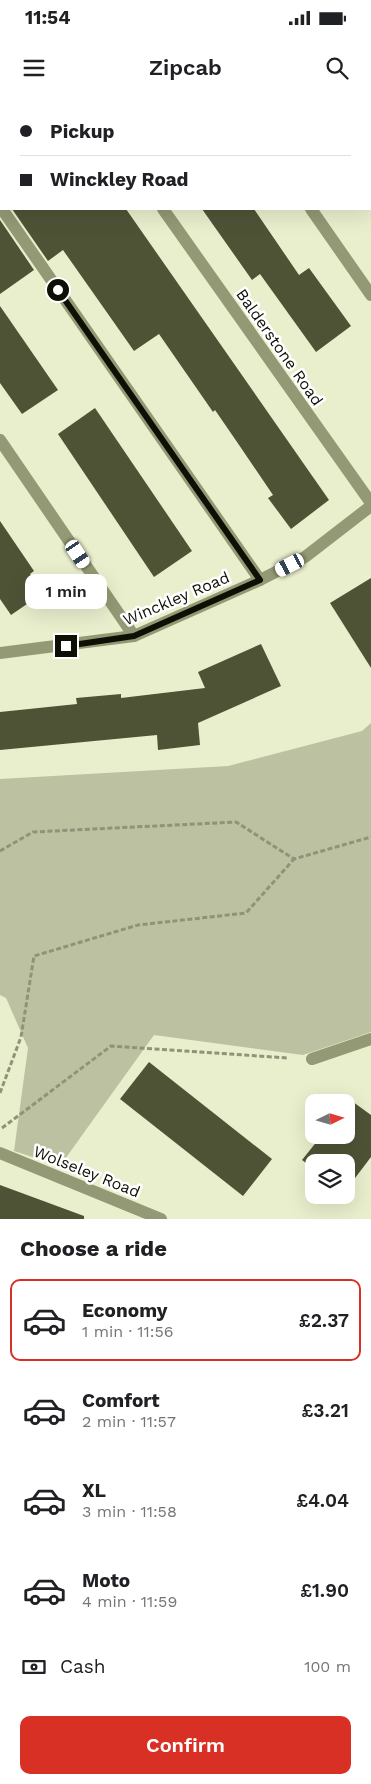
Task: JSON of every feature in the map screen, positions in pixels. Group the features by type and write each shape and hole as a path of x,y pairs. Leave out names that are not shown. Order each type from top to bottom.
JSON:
{"street":[{"path":"3,210 260,580"},
{"name":"Balderstone Road","path":"164,210 371,505"},
{"path":"312,210 371,295"},
{"path":"0,440 134,636"},
{"name":"Winckley Road","path":"0,653 134,636 260,580 305,557 371,505"},
{"path":"312,1059 371,1039"},
{"name":"Wolseley Road","path":"0,1153 162,1219"}],"path":[{"path":"0,851 33,832 236,822 294,859"},
{"path":"0,1093 22,1037 34,956 138,924 246,913 294,859 371,837"},
{"path":"0,1130 111,1046 312,1059"}],"green space":[{"path":"371,723 371,1032 303,1055 154,1035 60,1166 14,1151 28,1048 6,998 0,995 0,779 228,766 362,731"}],"building":[{"path":"13,210 127,210 329,500 291,529 268,498 273,495 215,410 213,412 159,334 134,351 63,250 48,261"},
{"path":"203,210 255,210 299,275 309,268 351,326 316,352 260,274 252,280"},
{"path":"0,220 34,270 0,294"},
{"path":"0,306 58,390 22,414 0,383"},
{"path":"95,408 192,551 154,577 58,434"},
{"path":"0,521 34,571 30,574 43,593 11,615 0,599"},
{"path":"371,578 371,668 330,603"},
{"path":"261,644 281,686 198,723 200,745 158,750 157,735 0,750 0,712 77,704 76,698 121,694 121,698 205,688 198,672"},
{"path":"149,1062 272,1159 243,1196 120,1099"},
{"path":"355,1103 371,1115 371,1157 355,1178 355,1154 307,1154 315,1144 355,1144"},
{"path":"0,1185 84,1216 84,1219 0,1219"}],"route":[{"path":"58,290 260,580 134,636 66,646"}]}
